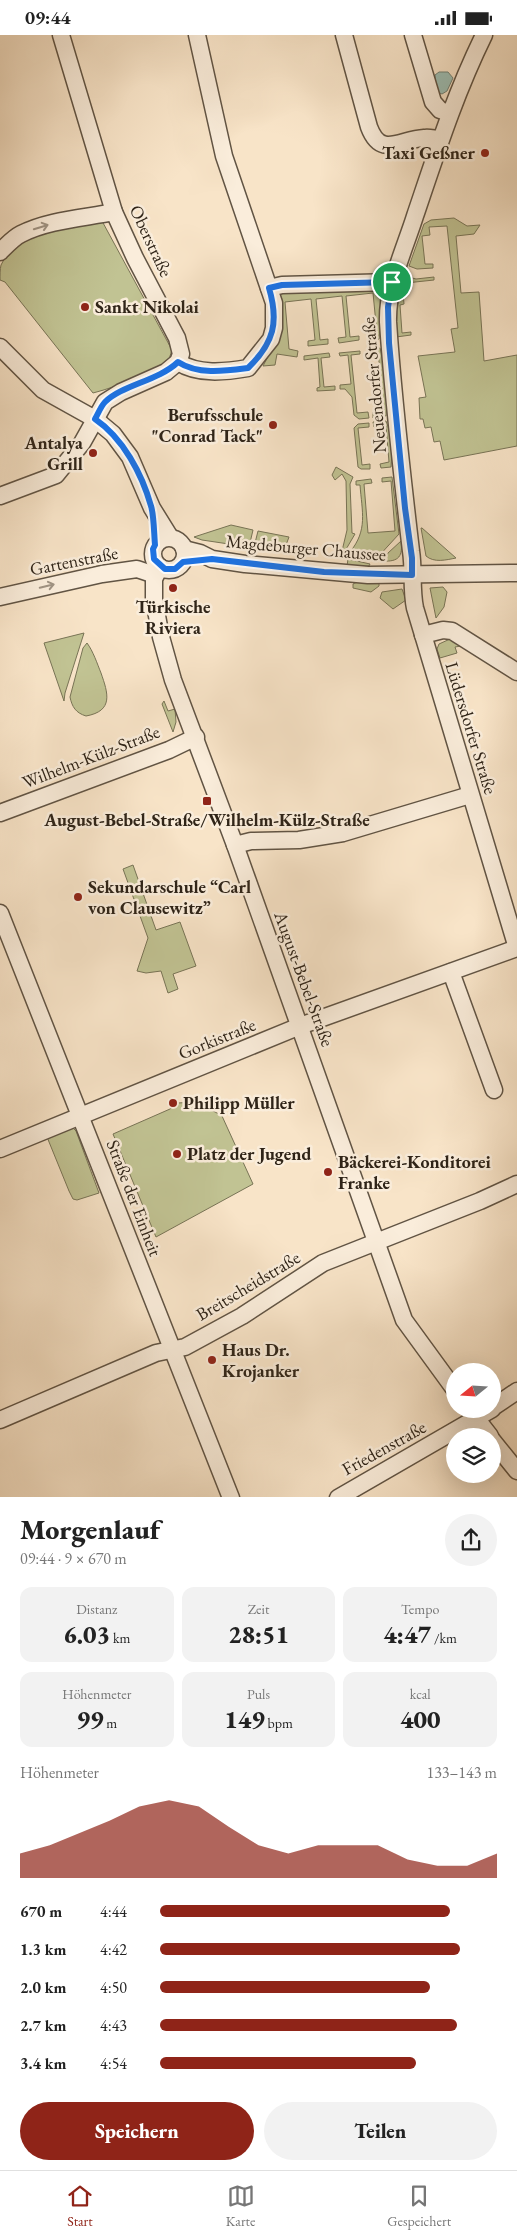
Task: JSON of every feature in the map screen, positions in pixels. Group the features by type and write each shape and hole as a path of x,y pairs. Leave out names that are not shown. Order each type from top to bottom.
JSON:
{"street":[{"name":"Oberstraße","path":"61,35 114,212 135,258 179,343 181,354 178,362"},
{"path":"0,496 56,475 74,455 105,402 113,396 166,372 178,362 194,370 232,371 248,368 271,339 274,328 274,303 224,156 197,35"},
{"path":"344,35 375,139 384,145 425,137 440,139"},
{"path":"413,35 433,102 440,110 449,113"},
{"name":"Neuendorfer Straße","path":"412,575 412,558 405,508 388,329 388,307 392,282 449,113 484,35"},
{"path":"0,252 20,235 28,232 46,226 114,212"},
{"path":"269,288 282,285 392,282"},
{"path":"0,347 43,390 95,419 113,434 130,457 152,508 163,541"},
{"path":"163,541 179,541 184,556 175,569 158,571 153,549 163,541"},
{"name":"Magdeburger Chaussee","path":"184,556 324,572 412,575 517,573"},
{"name":"Gartenstraße","path":"0,597 102,574 137,569 158,571"},
{"name":"August-Bebel-Straße","path":"158,571 154,590 161,637 173,680 196,737 376,1243 408,1327 446,1379"},
{"name":"Lüdersdorfer Straße","path":"412,575 413,599 423,635 517,948"},
{"path":"423,635 443,630 452,631 517,671"},
{"name":"Wilhelm-Külz-Straße","path":"0,813 169,750 196,737"},
{"path":"235,845 251,841 299,840 343,833 470,795"},
{"name":"Straße der Einheit","path":"0,913 231,1497"},
{"name":"Gorkistraße","path":"0,1149 300,1026 517,948"},
{"path":"451,972 494,1090"},
{"name":"Breitscheidstraße","path":"0,1420 156,1353 185,1347 235,1320 323,1263 517,1184"},
{"name":"Friedenstraße","path":"501,1403 517,1391"},
{"name":"Friedenstraße","path":"338,1497 466,1418"},
{"path":"476,1418 484,1428"},
{"path":"501,1451 517,1471"}],"green space":[{"path":"454,218 467,226 480,225 474,234 456,236 461,293 479,292 484,361 517,355 517,446 444,460 440,441 434,442 431,427 425,428 423,419 420,419 419,398 426,397 418,356 455,352 451,329 458,328 447,226 429,227 430,235 422,236 425,264 433,264 433,268 417,269 409,266 424,224 431,220"},
{"path":"102,221 172,350 168,362 132,380 93,393 5,282 0,280 0,272 1,265 8,254 18,245 46,233"},
{"path":"405,276 416,279 434,277 434,280 406,283 407,292 403,293 404,304 400,305 402,333 411,332 411,335 396,337 397,306"},
{"path":"383,289 379,339 369,340 368,335 377,334 373,293 346,296 350,337 359,336 359,340 339,343 338,338 346,337 342,296 316,299 320,340 328,339 328,344 308,346 308,341 315,340 311,299 285,302 289,349 298,351 297,357 277,354 275,365 263,366 277,339 277,296 282,290"},
{"path":"380,348 386,382 386,416 373,418 373,412 384,410 378,352 370,353 370,350"},
{"path":"360,351 360,354 351,355 357,413 368,412 369,418 359,419 354,415 352,397 345,389 340,389 340,385 351,384 348,355 340,356 339,353"},
{"path":"329,353 330,357 321,358 324,387 335,386 335,390 317,391 317,388 320,387 318,358 304,360 304,356"},
{"path":"386,421 391,444 391,467 381,468 380,464 389,462 386,426 374,427 373,422"},
{"path":"369,423 369,427 358,428 362,465 370,464 370,469 361,469 358,467 354,428 358,424"},
{"path":"336,467 353,477 350,484 352,533 355,534 345,551 342,551 347,530 346,481 342,474 335,480 332,475"},
{"path":"392,477 399,534 377,558 350,552 356,544 362,528 360,485 356,485 356,481 371,479 372,483 364,484 368,533 395,531 391,481 382,482 382,478"},
{"path":"231,525 253,530 249,547 202,540 194,537"},
{"path":"421,528 456,558 436,560 426,556"},
{"path":"258,531 289,537 286,545 254,547"},
{"path":"401,541 399,557 383,561 388,553"},
{"path":"348,559 370,564 369,566 348,567"},
{"path":"357,582 379,583 379,586 371,592 353,588 353,584"},
{"path":"443,587 447,592 444,607 436,618 430,588"},
{"path":"402,589 406,600 393,609 380,598 382,592"},
{"path":"84,633 65,693 64,701 44,643"},
{"path":"450,639 461,646 455,647 457,653 440,658 437,649 439,644"},
{"path":"87,643 93,653 106,687 107,700 101,710 86,716 75,709 70,697 83,648"},
{"path":"164,701 168,711 175,709 176,722 173,732 162,704"},
{"path":"133,865 156,930 180,922 196,966 173,974 178,989 168,993 161,971 146,973 137,971 148,938 123,869"},
{"name":"Platz der Jugend","path":"178,1103 190,1103 201,1106 222,1116 253,1184 156,1237 113,1134 170,1109"},
{"path":"72,1127 76,1131 99,1193 77,1200 73,1199 69,1191 47,1137"}],"water":[{"path":"439,72 448,72 453,78 447,91 442,94 435,91 435,75"}],"place":[{"name":"Taxi Geßner","path":"485,153"},
{"name":"Sankt Nikolai","path":"85,307"},
{"name":"Berufsschule \"Conrad Tack\"","path":"273,425"},
{"name":"Antalya Grill","path":"93,453"},
{"name":"Türkische Riviera","path":"173,588"},
{"name":"August-Bebel-Straße/Wilhelm-Külz-Straße","path":"207,801"},
{"name":"Sekundarschule “Carl von Clausewitz”","path":"78,897"},
{"name":"Philipp Müller","path":"173,1103"},
{"name":"Platz der Jugend","path":"177,1154"},
{"name":"Bäckerei-Konditorei Franke","path":"328,1172"},
{"name":"Haus Dr. Krojanker","path":"212,1360"}],"route":[{"path":"392,282 388,307 389,343 405,508 412,558 412,575 324,572 212,559 200,562 183,562 175,569 170,570 156,564 153,554 155,545 152,508 143,485 130,457 119,441 95,419 105,402 121,392 166,372 178,362 194,370 232,371 248,368 256,361 271,339 274,328 274,303 269,288 282,285 392,282"}]}
